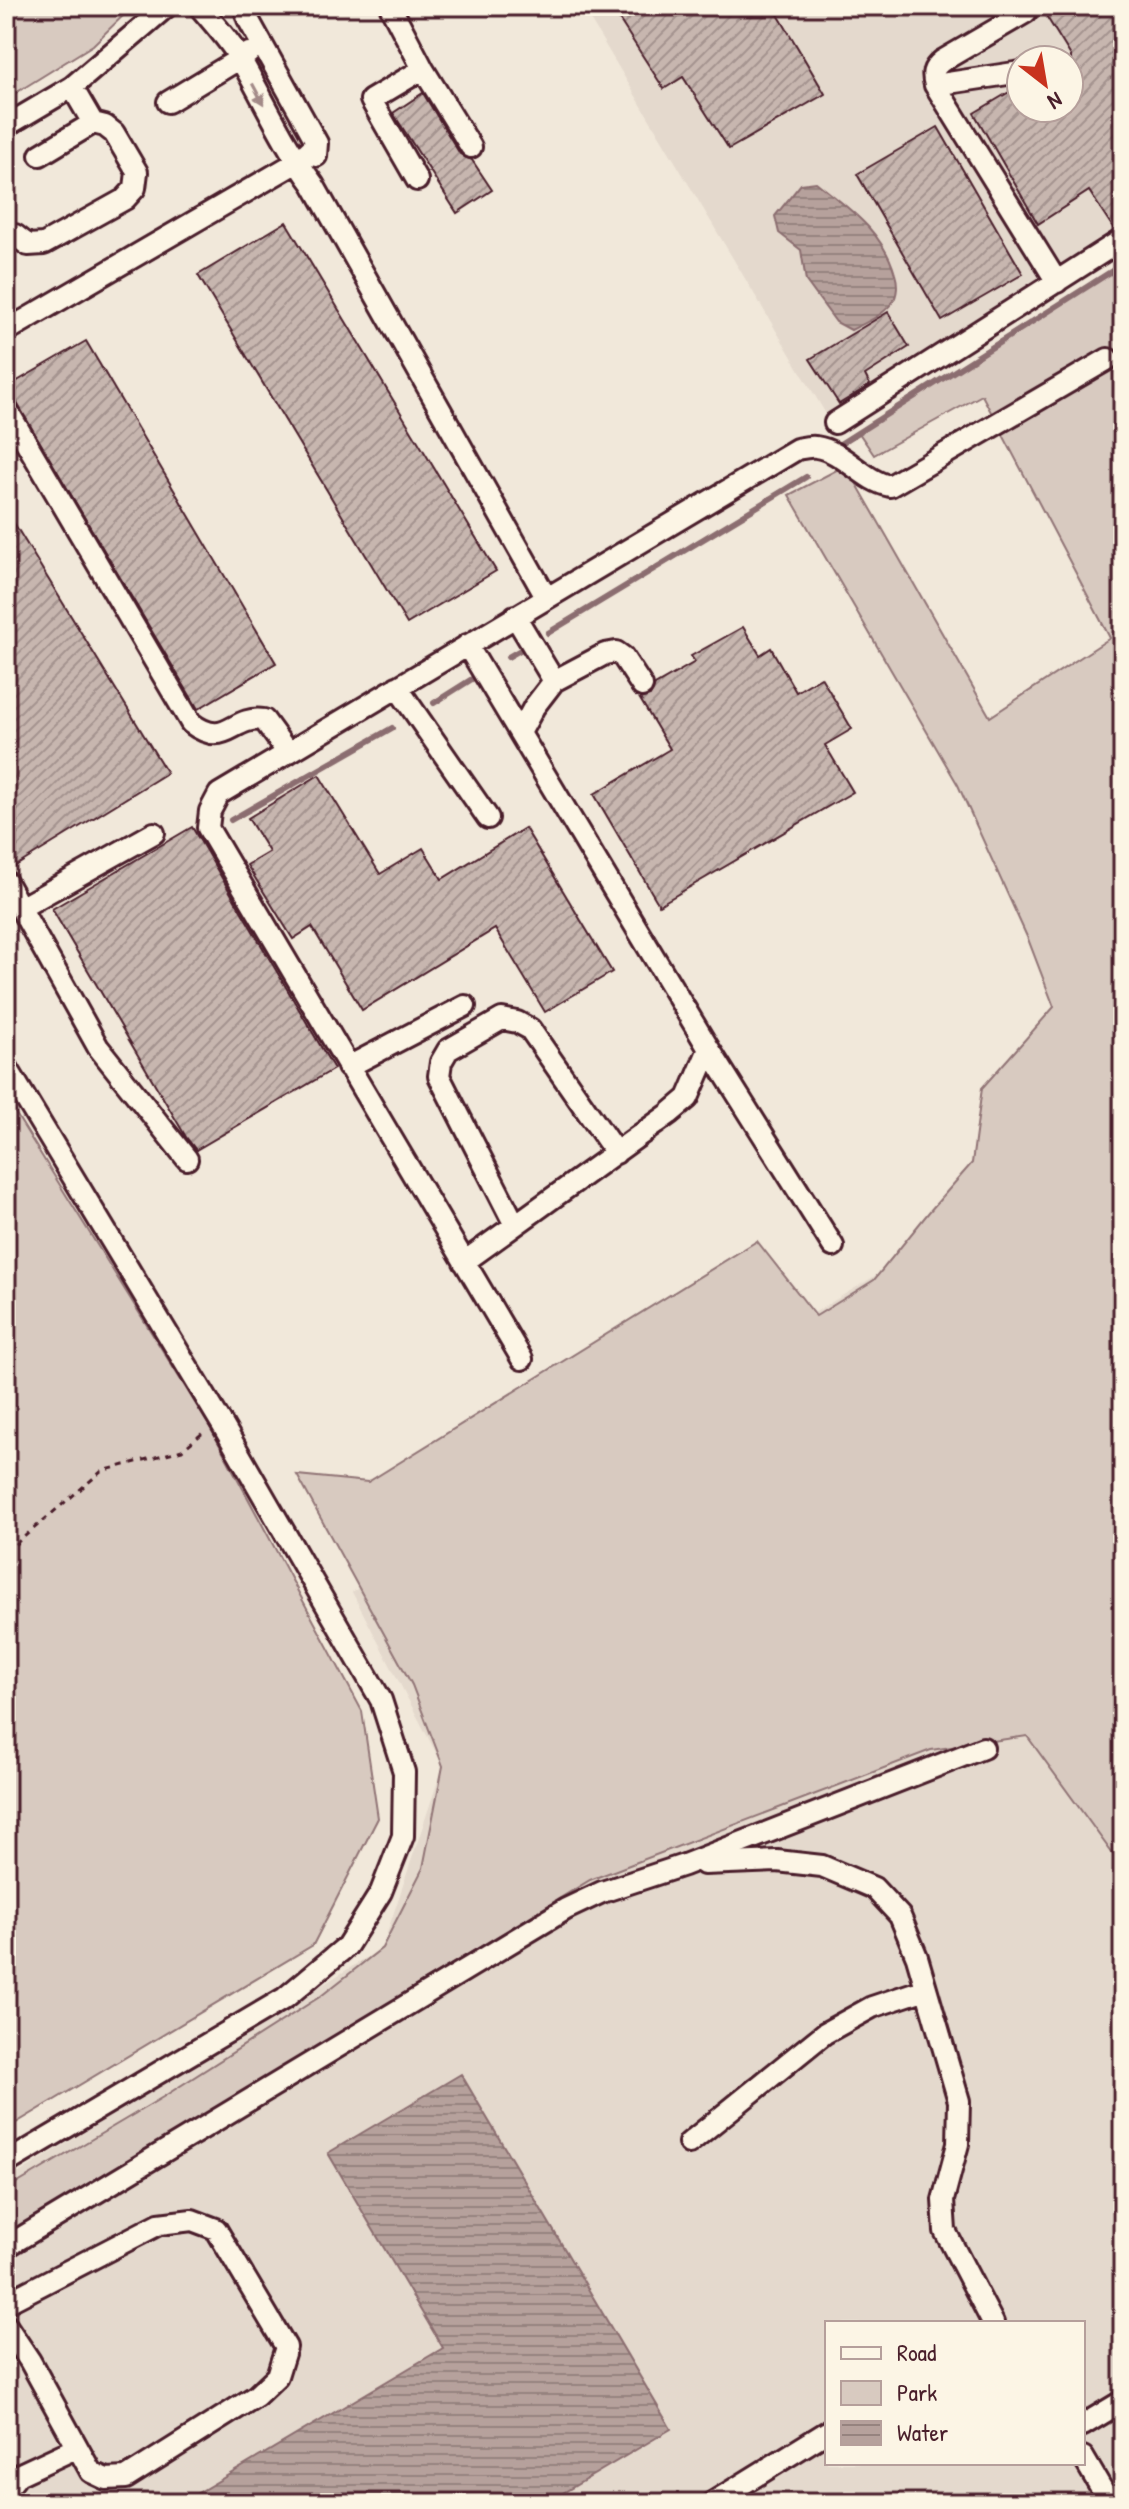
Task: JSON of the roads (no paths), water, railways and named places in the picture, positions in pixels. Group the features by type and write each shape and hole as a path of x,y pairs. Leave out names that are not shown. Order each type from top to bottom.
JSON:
{"street":[{"path":"6,126 72,87 167,6"},
{"path":"199,6 240,58 546,597"},
{"path":"244,6 248,19 317,143 313,184"},
{"path":"390,6 423,69 471,147"},
{"path":"1026,12 942,61 932,74 935,85 1057,282"},
{"path":"168,102 263,45"},
{"path":"417,180 371,100 423,69"},
{"path":"935,85 1005,74"},
{"path":"72,87 93,123"},
{"path":"15,235 28,245 44,244 125,199 135,188 137,172 114,133 105,126 93,123 40,155"},
{"path":"6,331 297,162 317,143"},
{"path":"835,423 1123,239"},
{"path":"522,1359 208,828 210,811 219,794 797,449 817,447 841,457 881,485 890,486 1108,359"},
{"path":"6,408 191,723 205,733 220,734 253,718 264,720 288,753"},
{"path":"515,616 554,681"},
{"path":"467,645 709,1049 833,1246"},
{"path":"521,731 554,681 605,654 616,652 623,657 642,686"},
{"path":"397,687 488,818"},
{"path":"22,907 154,833"},
{"path":"6,882 98,1047 187,1159"},
{"path":"348,1067 465,1006"},
{"path":"515,1225 439,1076 441,1062 448,1050 502,1019 530,1029 616,1153"},
{"path":"464,1262 688,1098 709,1049"},
{"path":"6,1066 222,1424 381,1700 404,1772 403,1836 381,1892 347,1946 285,1998 6,2163"},
{"path":"6,2247 566,1909 602,1892 684,1865 983,1748"},
{"path":"684,1865 777,1861 822,1866 874,1888 900,1916 917,1957 959,2101 958,2144 943,2200 945,2231 992,2321"},
{"path":"689,2143 825,2033 872,2007 926,1989"},
{"path":"6,2303 159,2224 192,2220 216,2229 286,2347 277,2376 256,2396 126,2478 106,2479 91,2472 30,2361 6,2325"},
{"path":"1085,2424 1123,2401"},
{"path":"712,2503 825,2433"},
{"path":"6,2490 18,2475 76,2448"},
{"path":"1085,2460 1110,2503"}],"water":[{"path":"816,182 873,233 882,245 896,278 896,293 888,308 851,330 836,322 806,281 801,250 779,233 775,216 801,184"},
{"path":"461,2074 671,2429 546,2503 181,2503 443,2348 328,2153"}],"waterway":[{"path":"840,444 1123,264"},
{"path":"548,633 806,477"},
{"path":"508,657 522,649"},
{"path":"434,703 472,679"},
{"path":"231,820 392,728"}]}
